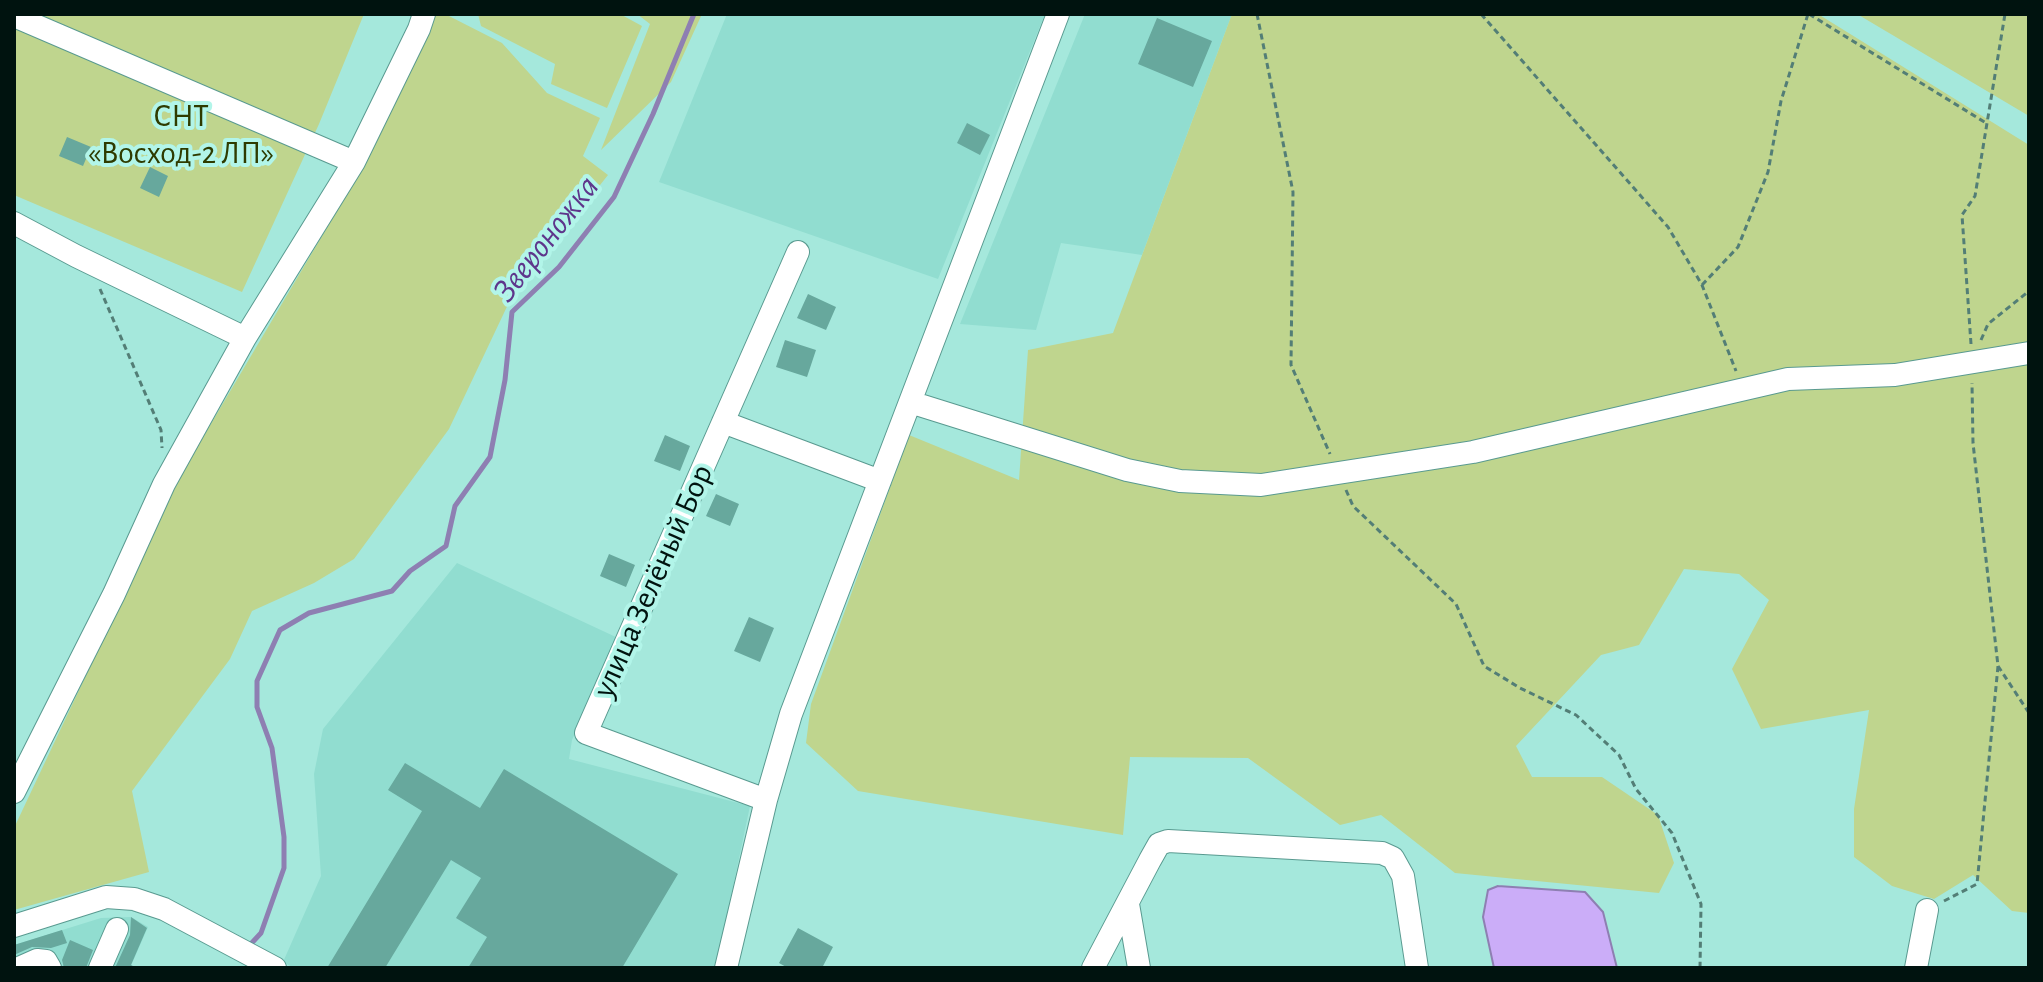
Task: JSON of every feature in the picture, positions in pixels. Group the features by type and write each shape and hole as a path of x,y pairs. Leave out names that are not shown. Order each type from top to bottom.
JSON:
{"street":[{"path":"14,792 114,594 164,484 245,338 354,162 424,14"},
{"path":"726,968 766,800 791,714 1058,14"},
{"path":"14,16 354,162"},
{"path":"14,223 245,338"},
{"name":"улица Зелёный Бор","path":"766,800 586,733 798,252"},
{"path":"910,402 1127,470 1180,481 1261,485 1473,452 1788,379 1895,375 2029,353"},
{"path":"723,422 880,481"},
{"path":"1093,968 1159,844 1168,841 1382,853 1393,858 1403,876 1417,968"},
{"path":"14,926 106,897 134,899 164,909 275,968"},
{"path":"1128,904 1139,968"},
{"path":"1916,968 1927,910"},
{"path":"100,968 117,929"},
{"path":"19,968 37,960 46,961 50,968"}],"path":[{"path":"1257,14 1293,192 1291,365 1353,506 1456,604 1484,666 1520,688 1576,715 1619,755 1636,789 1672,833 1701,904 1700,968"},
{"path":"1481,14 1668,227 1702,285 1744,389"},
{"path":"1702,285 1738,247 1768,172 1781,101 1808,14 1987,124"},
{"path":"1927,910 1977,884 1998,666 1973,443 1972,362 1962,215 1975,196 2005,14"},
{"path":"98,286 105,296 161,430 164,484"},
{"path":"1972,362 1988,324 2029,291"},
{"path":"1998,666 2029,713"}],"shaded area":[{"path":"727,14 1045,14 938,279 659,182"},
{"path":"1085,14 1232,14 1142,255 1061,243 1036,330 960,324"},
{"path":"457,563 618,638 572,740 569,759 750,806 716,968 294,968 283,962 321,876 314,774 323,729"},
{"path":"1498,886 1585,892 1603,912 1617,968 1494,968 1483,917 1488,890"},
{"path":"131,917 148,927 130,968 14,968 14,945 101,918"}],"green space":[{"name":"СНТ «Восход-2 ЛП»","path":"14,14 364,14 319,124 242,292 14,195"},
{"path":"436,14 445,14 502,43 547,93 600,118 583,156 608,175 512,296 449,429 354,559 314,583 252,611 230,659 132,791 149,872 14,910 14,828 180,476 361,170"},
{"path":"478,14 620,14 642,26 607,108 551,84 555,64 481,26"},
{"path":"637,14 702,14 671,82 601,150 650,24"},
{"path":"1232,14 1818,14 2029,145 2029,913 2012,911 1973,875 1934,899 1892,886 1854,857 1854,809 1869,710 1761,729 1732,669 1769,600 1739,574 1684,569 1639,645 1601,655 1516,746 1532,777 1602,777 1658,815 1674,863 1659,893 1455,873 1381,815 1340,825 1248,758 1130,757 1123,835 858,791 806,743 811,704 909,435 1019,480 1028,350 1113,333"},
{"path":"1857,14 2029,14 2029,116"}],"building":[{"path":"1157,18 1212,41 1193,87 1138,64"},
{"path":"967,123 990,135 980,155 957,143"},
{"path":"67,137 91,147 83,166 59,156"},
{"path":"150,167 168,176 159,197 140,188"},
{"path":"808,294 836,307 826,330 797,318"},
{"path":"785,340 816,350 807,377 776,367"},
{"path":"665,435 690,446 680,471 654,461"},
{"path":"716,494 739,504 730,526 706,516"},
{"path":"609,554 635,565 626,587 600,576"},
{"path":"749,617 774,628 760,662 734,651"},
{"path":"405,763 480,808 504,769 678,874 622,968 468,968 487,937 456,918 481,878 451,860 385,968 327,968 422,811 388,790"},
{"path":"131,917 147,928 131,965 137,968 115,968 130,935"},
{"path":"798,928 833,947 822,968 788,968 779,963"},
{"path":"62,930 67,943 51,948 32,947 14,955 14,945"},
{"path":"70,940 93,950 86,968 64,968 62,960"}],"waterway":[{"name":"Звероножка","path":"248,947 261,933 284,868 284,837 272,748 257,707 257,681 280,630 309,613 392,591 410,571 446,546 455,506 490,457 505,380 512,312 559,267 614,197 653,114 694,14"}]}
